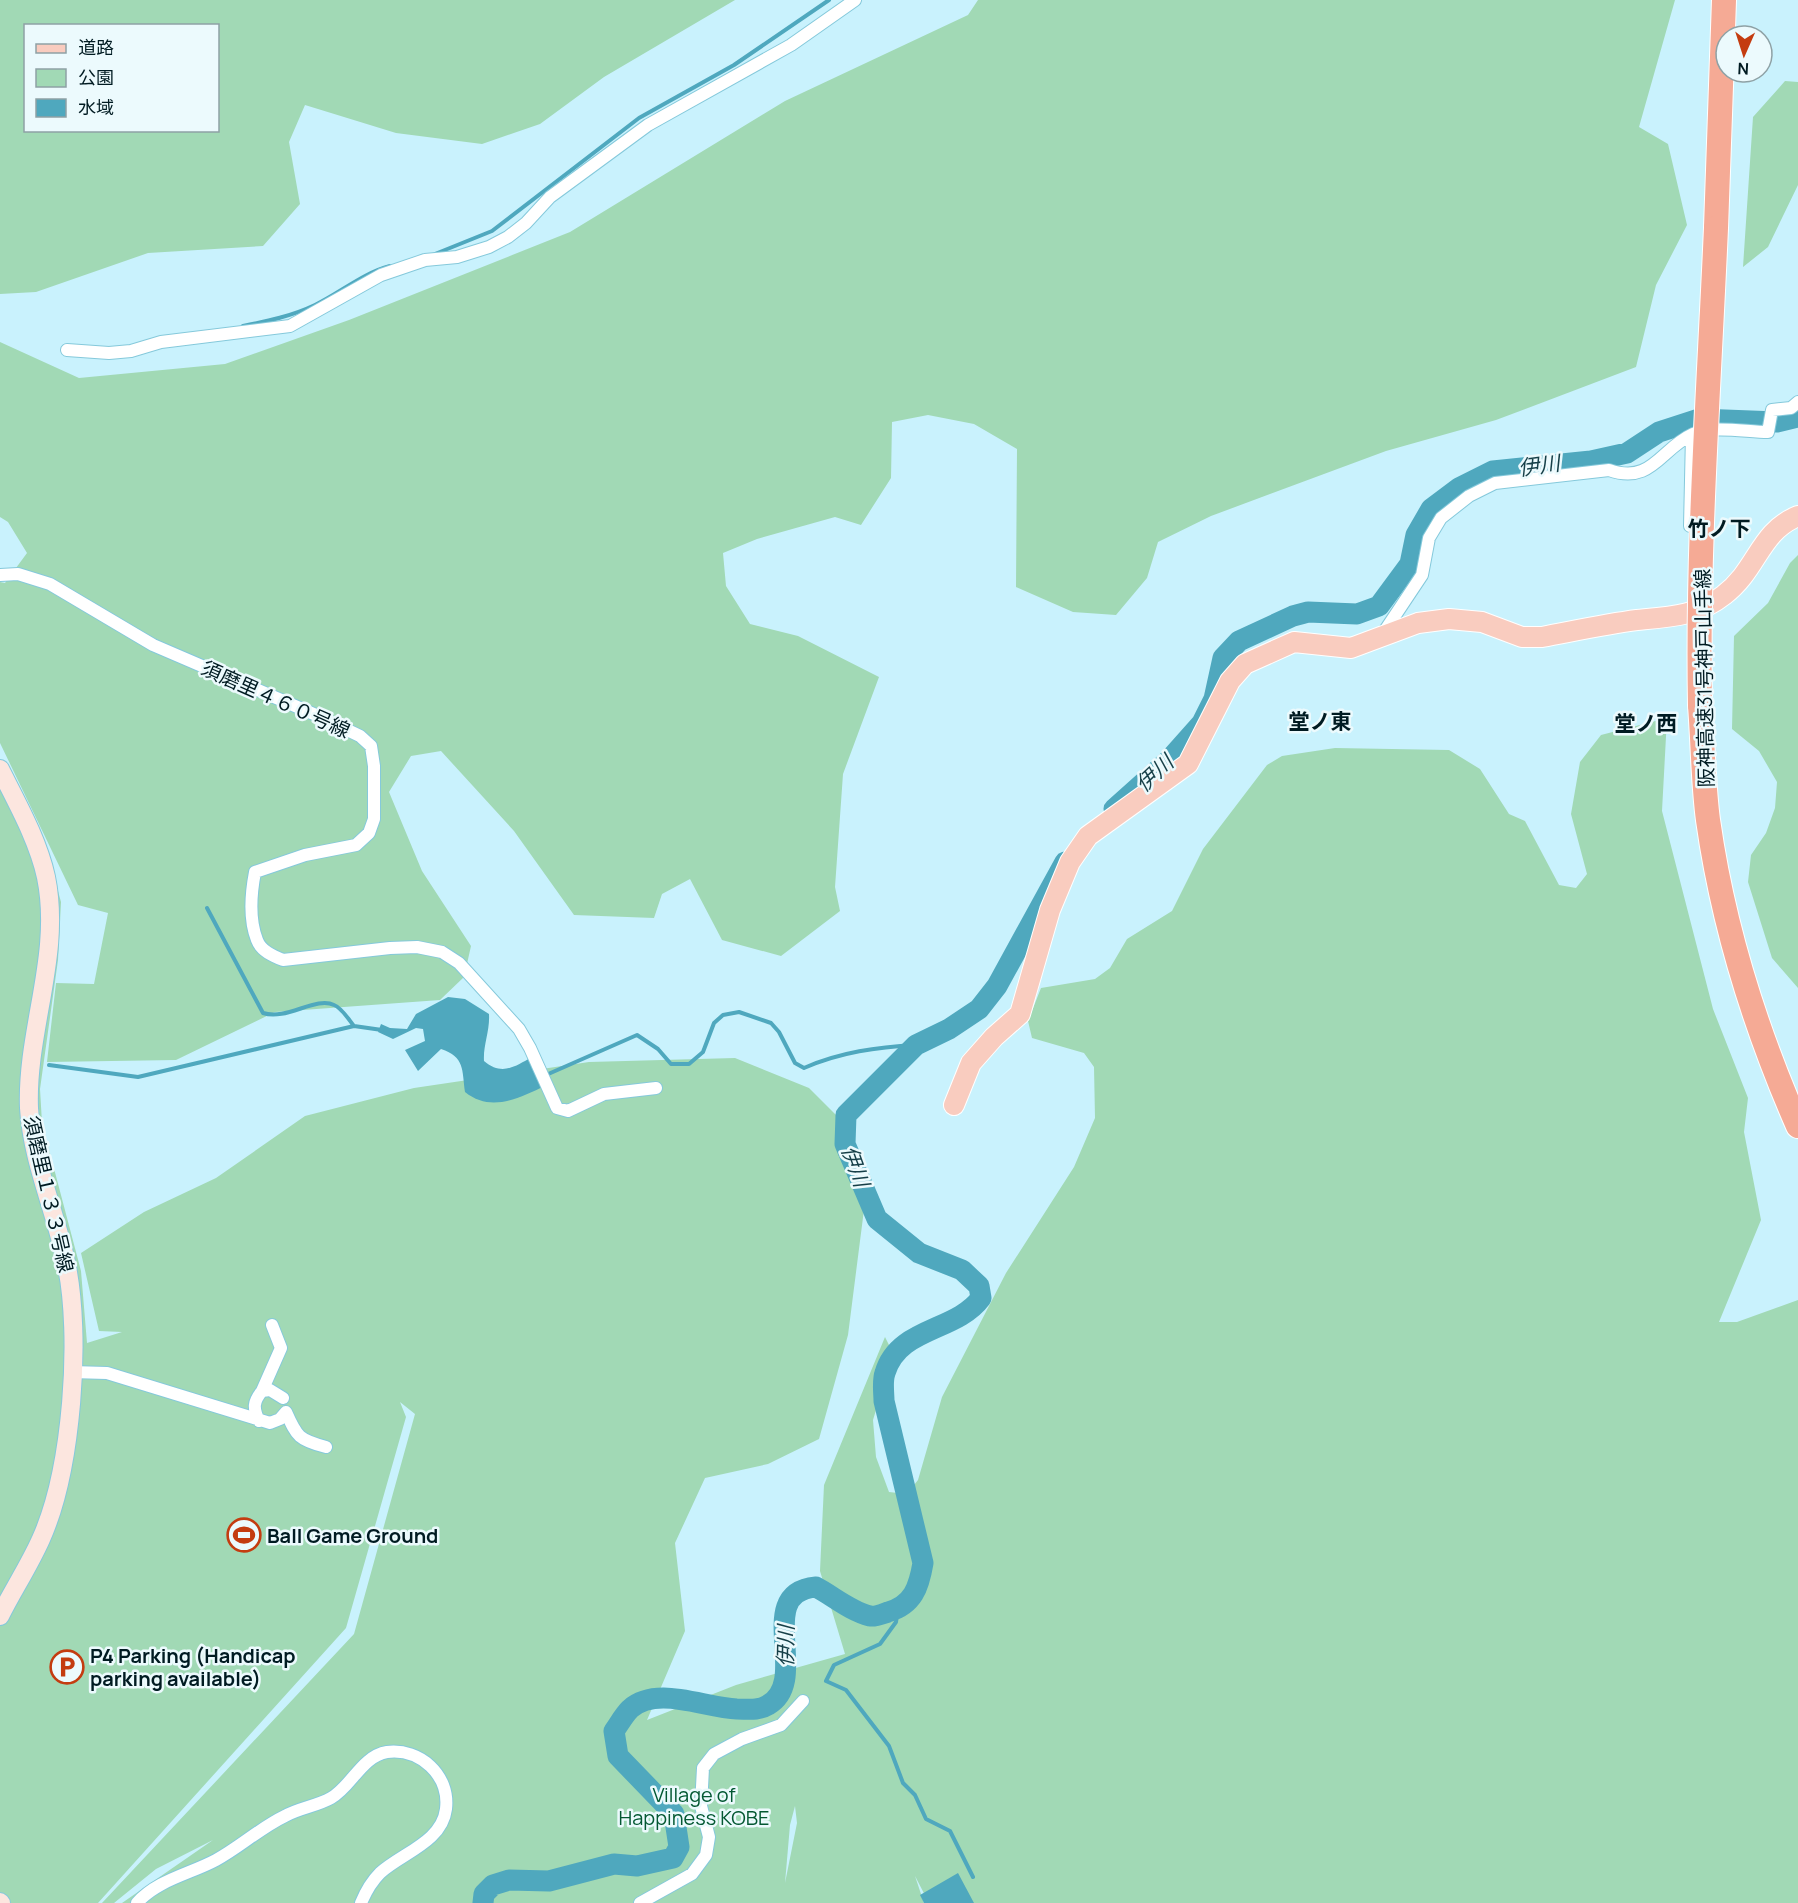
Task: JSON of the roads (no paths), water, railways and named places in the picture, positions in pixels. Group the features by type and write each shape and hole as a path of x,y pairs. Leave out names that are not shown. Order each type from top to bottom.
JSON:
{"highway":[{"name":"阪神高速31号神戸山手線","path":"1724,0 1723,229 1712,632 1707,705 1708,819 1723,903 1747,989 1776,1076 1798,1126"},
{"path":"1738,24 1739,0"},
{"name":"阪神高速31号神戸山手線","path":"1723,229 1736,84"},
{"name":"阪神高速31号神戸山手線","path":"1707,705 1739,911 1764,999 1798,1086"}],"main road":[{"path":"954,1105 971,1063 994,1037 1020,1014 1050,910 1070,862 1088,836 1188,764 1230,681 1245,664 1294,642 1351,648 1418,623 1449,619 1482,622 1522,637 1542,637 1688,615 1721,598 1734,587 1747,574 1778,525 1798,516"}],"street":[{"path":"67,350 109,353 132,351 161,342 290,326 381,275 425,260 457,257 489,247 508,237 550,197 648,125 791,45 855,0"},
{"path":"1382,635 1422,575 1429,538 1441,518 1468,496 1495,483 1609,470 1624,475 1644,472 1692,435 1707,431 1768,432 1772,410 1791,408 1798,402"},
{"path":"1688,615 1692,435"},
{"name":"須磨里４６０号線","path":"0,575 18,574 50,584 153,645 316,715 360,736 371,746 374,766 374,819 369,833 356,845 305,855 255,873 251,896 257,941 267,953 283,960 390,948 417,947 442,952 459,963 519,1029 557,1108 568,1111 604,1094 656,1088"},
{"name":"須磨里１３３号線","path":"0,769 36,846 46,876 50,908 50,944 28,1093 39,1168 66,1263 74,1327 64,1458 57,1492 41,1539 0,1616"},
{"path":"259,1421 254,1410 255,1400 262,1391 280,1348 272,1325"},
{"path":"71,1372 107,1373 270,1423 280,1419 285,1406"},
{"path":"262,1391 270,1390 285,1406 296,1434 303,1441 326,1447"},
{"path":"640,1903 692,1874 706,1855 709,1837 701,1806 703,1768 714,1754 742,1739 781,1725 802,1701"},
{"path":"137,1903 143,1896 170,1881 214,1861 284,1816 332,1797 370,1760 385,1752 408,1753 428,1763 438,1775 446,1791 443,1822 434,1835 381,1872 369,1885 360,1903"}],"water":[{"path":"448,997 465,999 489,1014 484,1061 490,1066 502,1069 514,1067 532,1057 545,1086 515,1099 485,1102 465,1092 461,1065 449,1052 441,1049 418,1071 405,1050 425,1041 423,1029 416,1028 393,1039 378,1032 381,1024 390,1028 407,1029 416,1014"},
{"path":"958,1873 974,1903 924,1903 920,1895"}],"waterway":[{"path":"435,254 492,231 639,118 734,65 829,0"},
{"path":"243,326 280,318 306,309 370,273 390,266"},
{"name":"伊川","path":"1114,809 1170,759 1202,723 1214,699 1223,658 1239,641 1293,616 1308,612 1357,614 1379,606 1410,564 1416,535 1431,509 1459,488 1493,471 1591,461 1627,453 1659,432 1699,419 1777,422 1798,417"},
{"name":"伊川","path":"483,1903 484,1894 493,1885 509,1880 549,1881 614,1864 637,1866 673,1858 679,1847 674,1814 618,1756 614,1731 628,1711 641,1702 667,1698 724,1708 764,1707 780,1693 785,1677 784,1620 788,1604 797,1593 816,1587 856,1611 872,1616 897,1609 909,1600 917,1587 923,1563 884,1401 884,1376 892,1358 902,1347 914,1338 957,1318 981,1298 979,1286 962,1270 919,1253 877,1219 845,1144 846,1115 916,1045 949,1029 979,1009 997,986 1065,862"},
{"path":"207,908 263,1013 281,1014 327,1003 340,1009 354,1026 382,1030"},
{"path":"546,1075 637,1035 658,1049 671,1064 689,1064 703,1052 714,1023 723,1015 739,1012 771,1023 779,1032 795,1063 804,1068 859,1051 916,1045"},
{"path":"49,1065 138,1077 354,1026"},
{"path":"898,1609 896,1622 880,1644 834,1665 826,1681 846,1690 889,1746 903,1783 915,1795 926,1819 950,1831 973,1877"}],"place":[{"name":"Ball Game Ground","path":"244,1535"},
{"name":"P4 Parking (Handicap parking available)","path":"67,1667"}],"district":[{"name":"竹ノ下","path":"1719,528"},
{"name":"堂ノ東","path":"1320,721"},
{"name":"堂ノ西","path":"1646,723"}],"park label":[{"name":"Village of Happiness KOBE","path":"694,1806"}]}
